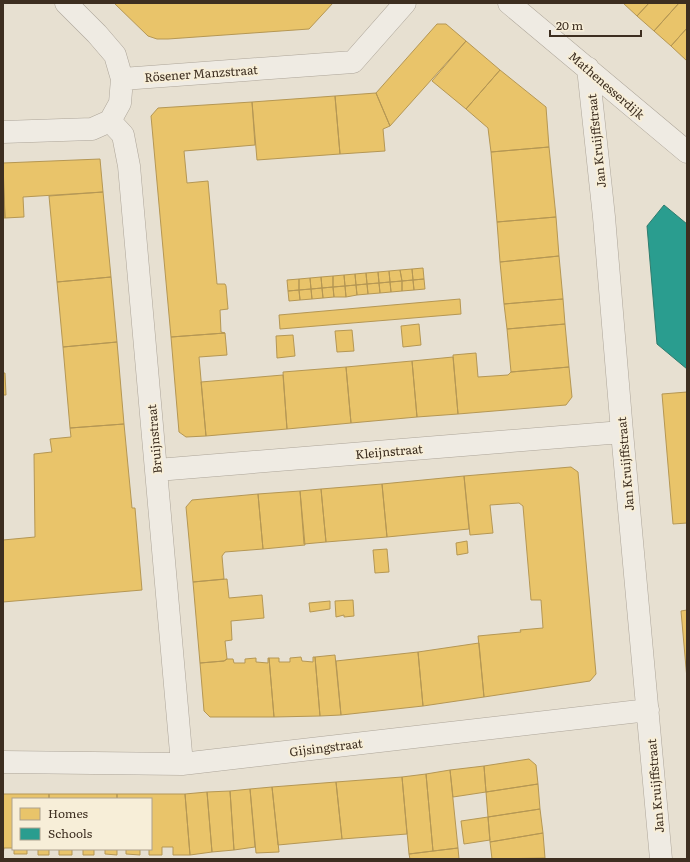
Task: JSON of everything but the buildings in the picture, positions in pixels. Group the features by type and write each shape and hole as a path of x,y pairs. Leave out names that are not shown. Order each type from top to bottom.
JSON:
{"street":[{"path":"3,132 92,129 110,121 120,103 122,79 115,56 97,34 66,3"},
{"name":"Rösener Manzstraat","path":"122,79 353,62 405,3"},
{"name":"Mathenesserdijk","path":"508,3 588,68 687,152"},
{"name":"Jan Kruijffstraat","path":"588,68 604,217 661,859"},
{"name":"Bruijnstraat","path":"110,121 123,135 129,166 182,764"},
{"name":"Kleijnstraat","path":"157,470 622,432"},
{"name":"Gijsingstraat","path":"3,762 182,764 648,710"}]}
